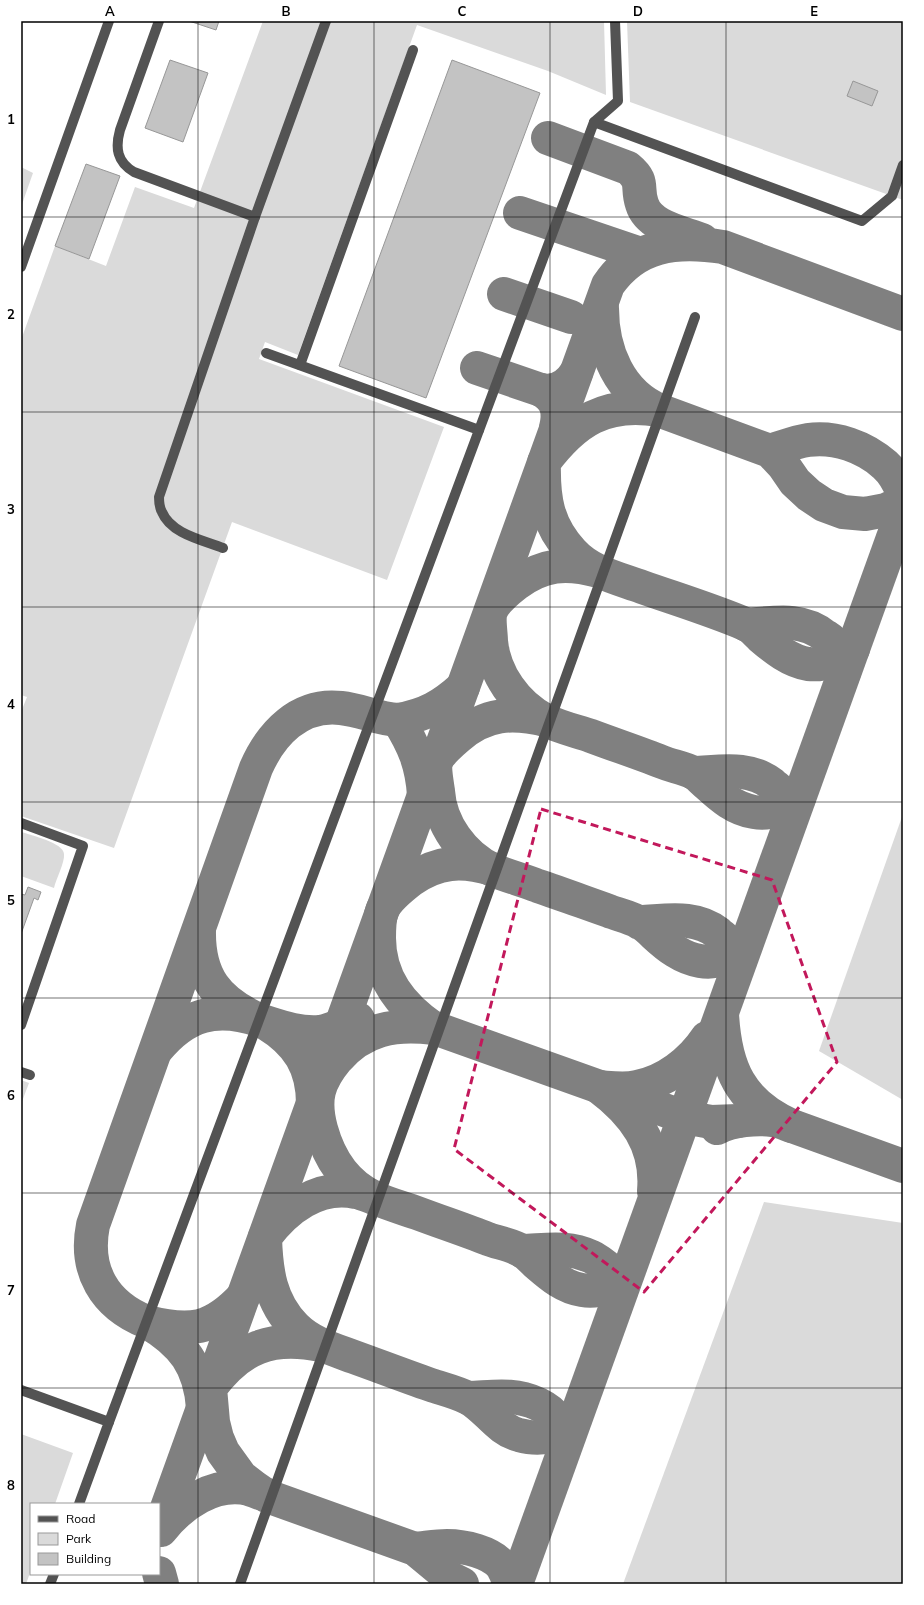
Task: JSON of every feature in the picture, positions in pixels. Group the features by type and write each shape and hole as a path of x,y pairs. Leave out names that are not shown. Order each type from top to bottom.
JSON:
{"street":[{"path":"21,267 109,21"},
{"path":"159,21 120,130 116,148 120,160 128,169 134,172 255,217"},
{"path":"223,548 186,534 173,526 162,512 159,497 255,217 326,21"},
{"path":"79,1503 594,122 618,101 615,21"},
{"path":"300,365 413,50"},
{"path":"594,122 862,221 892,196 903,165"},
{"path":"240,1584 695,317"},
{"path":"266,353 479,430"},
{"path":"21,823 83,846 21,1025"},
{"path":"21,1390 109,1422"}],"highlighted area":[{"path":"541,809 772,880 837,1062 644,1292 454,1149"}],"green space":[{"path":"263,21 604,21 606,95 548,71 417,25 298,355 265,342 259,359 444,427 387,580 232,522 114,848 21,816 21,712 27,697 21,695 21,340 55,246 106,266 135,187 194,208"},
{"path":"627,21 903,21 903,200 630,102"},
{"path":"21,167 33,173 21,207"},
{"path":"903,814 903,1100 819,1051"},
{"path":"21,832 53,843 63,850 64,857 54,888 21,876"},
{"path":"21,1080 29,1083 21,1104"},
{"path":"764,1202 903,1223 903,1584 623,1584"},
{"path":"21,1434 73,1453 55,1503 30,1503 30,1573 26,1584 21,1584"}],"building":[{"path":"189,21 219,21 216,30"},
{"path":"170,60 208,73 183,142 145,128"},
{"path":"452,60 540,93 426,398 339,366"},
{"path":"853,81 878,91 872,106 847,96"},
{"path":"86,164 120,176 89,259 55,246"},
{"path":"28,887 41,892 38,900 34,898 21,934 21,894 25,895"}],"taxiway":[{"path":"548,138 628,168 637,177 642,204 646,212 652,218 667,228 702,240"},
{"path":"520,213 641,254"},
{"path":"160,1527 608,285 619,271 644,253 673,245 706,245 723,247 903,314"},
{"path":"504,294 571,317"},
{"path":"602,308 605,339 616,369 634,394 646,403 661,411 770,451 784,466 795,482 809,495 824,505 843,512 865,514 886,510 903,502"},
{"path":"477,368 541,390"},
{"path":"556,428 558,416 556,406 551,397 541,390 546,391 561,388 569,382 576,373"},
{"path":"659,410 640,408 623,409 607,412 593,417 567,435 544,462 544,487 548,510 557,532 572,552 587,565 604,574 707,609 747,625 777,650 795,660 808,664 821,664 837,659 853,649"},
{"path":"770,451 794,443 818,439 839,441 849,444 868,453 885,465 896,478 903,493"},
{"path":"516,1584 903,510"},
{"path":"598,571 575,566 565,566 536,572 516,584 502,596 493,607 490,614 493,653 502,677 516,697 534,714 545,720 694,773 723,798 741,808 760,813 772,812 783,808 799,798"},
{"path":"747,625 788,623 807,626 816,630 830,639 836,647 842,662 844,673"},
{"path":"424,795 419,765 413,747 398,720 433,709 463,687"},
{"path":"147,1322 132,1315 119,1306 100,1284 92,1257 91,1241 93,1225 256,768 262,755 278,733 288,723 312,710 341,708 398,720"},
{"path":"546,720 522,716 500,716 489,719 468,729 449,745 436,761 435,772 443,815 448,827 463,848 482,864 493,870 636,921 646,926 659,939 681,955 693,960 707,962 718,961 735,954 745,947"},
{"path":"694,773 734,771 744,772 763,778 781,792 786,803 790,822"},
{"path":"433,1028 411,1010 394,990 388,978 383,966 380,952 379,928 382,911 391,898 403,886 431,869 450,864 470,864 492,869"},
{"path":"640,922 680,920 690,921 709,927 727,941 731,948 736,971"},
{"path":"157,1049 179,1028 203,1016 229,1014 259,1020 232,1005 221,996 213,986 206,974 202,961 199,930"},
{"path":"717,1128 737,1121 759,1119 775,1120 792,1126 774,1117 760,1106 748,1095 739,1082 727,1051 722,1014"},
{"path":"259,1020 304,1032 320,1032 330,1030 358,1019"},
{"path":"412,1020 684,1117 711,1122 738,1121"},
{"path":"267,1024 287,1039 302,1057 307,1067 310,1079 313,1104"},
{"path":"433,1028 406,1027 380,1030 358,1041 347,1049 325,1075 319,1091 317,1109 324,1140 340,1170 355,1186 375,1198 524,1252 552,1276 569,1286 589,1291 600,1290 611,1286 626,1276"},
{"path":"654,1191 654,1174 648,1145 633,1119 612,1097 599,1087 632,1088 658,1081 685,1063 701,1047 707,1038"},
{"path":"792,1126 903,1166"},
{"path":"374,1198 358,1192 342,1190 316,1195 293,1208 265,1237 268,1274 271,1285 280,1307 295,1327 301,1333 330,1348 468,1398 481,1407 498,1423 519,1435 534,1438 548,1437 573,1424"},
{"path":"522,1251 566,1250 592,1257 608,1268 614,1280 618,1299"},
{"path":"203,1408 198,1380 187,1357 171,1338 147,1322 188,1328 200,1326 221,1316 243,1297"},
{"path":"321,1345 303,1342 287,1342 272,1343 258,1347 233,1363 222,1374 210,1388 213,1422 217,1438 223,1452 241,1477 267,1496 415,1549 450,1578 462,1584"},
{"path":"469,1398 512,1397 538,1404 552,1413 557,1420 563,1435 565,1446"},
{"path":"161,1530 169,1520 189,1503 211,1492 224,1488 236,1487 249,1489 267,1495"},
{"path":"415,1549 454,1546 477,1551 491,1557 502,1566 509,1584"},
{"path":"160,1575 162,1584"}]}
